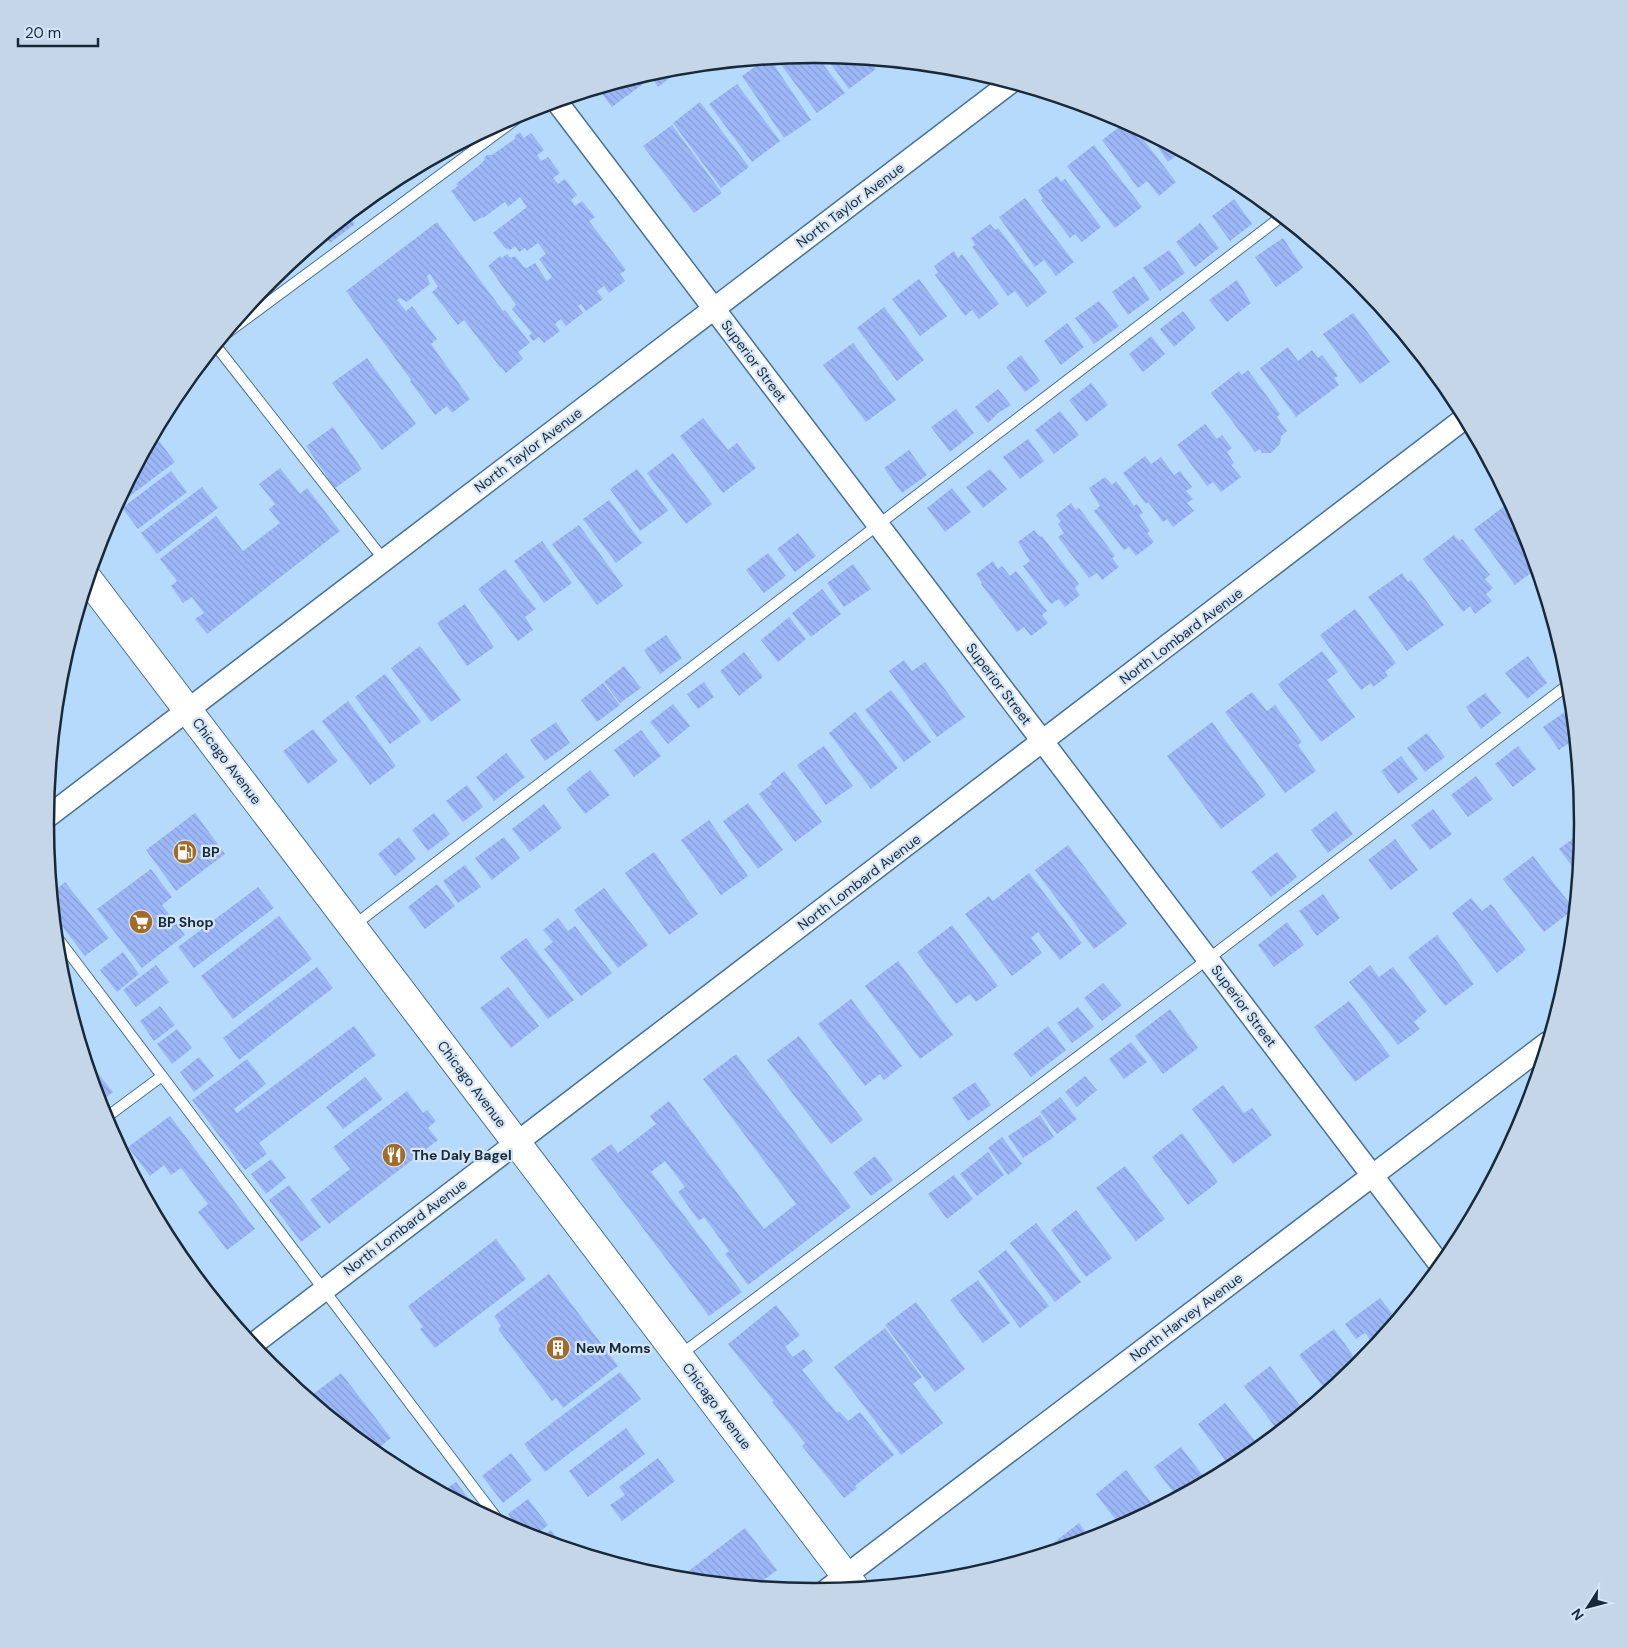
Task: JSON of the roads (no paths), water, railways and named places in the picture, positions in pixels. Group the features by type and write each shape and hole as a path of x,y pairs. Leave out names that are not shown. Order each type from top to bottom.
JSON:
{"main road":[{"name":"Chicago Avenue","path":"92,585 850,1582"}],"street":[{"name":"North Taylor Avenue","path":"54,812 1004,87"},
{"name":"Superior Street","path":"561,107 1436,1260"},
{"name":"North Lombard Avenue","path":"257,1341 1459,422"},
{"name":"North Harvey Avenue","path":"850,1582 1540,1047"}],"lane":[{"path":"245,319 497,133"},
{"path":"352,926 1278,220"},
{"path":"219,350 384,560"},
{"path":"679,1356 1208,959 1562,689"},
{"path":"64,946 492,1511"},
{"path":"112,1113 162,1076"},
{"path":"484,1508 487,1505"}],"place":[{"name":"BP","path":"185,852"},
{"name":"BP Shop","path":"141,922"},
{"name":"The Daly Bagel","path":"394,1155"},
{"name":"New Moms","path":"558,1348"}]}
